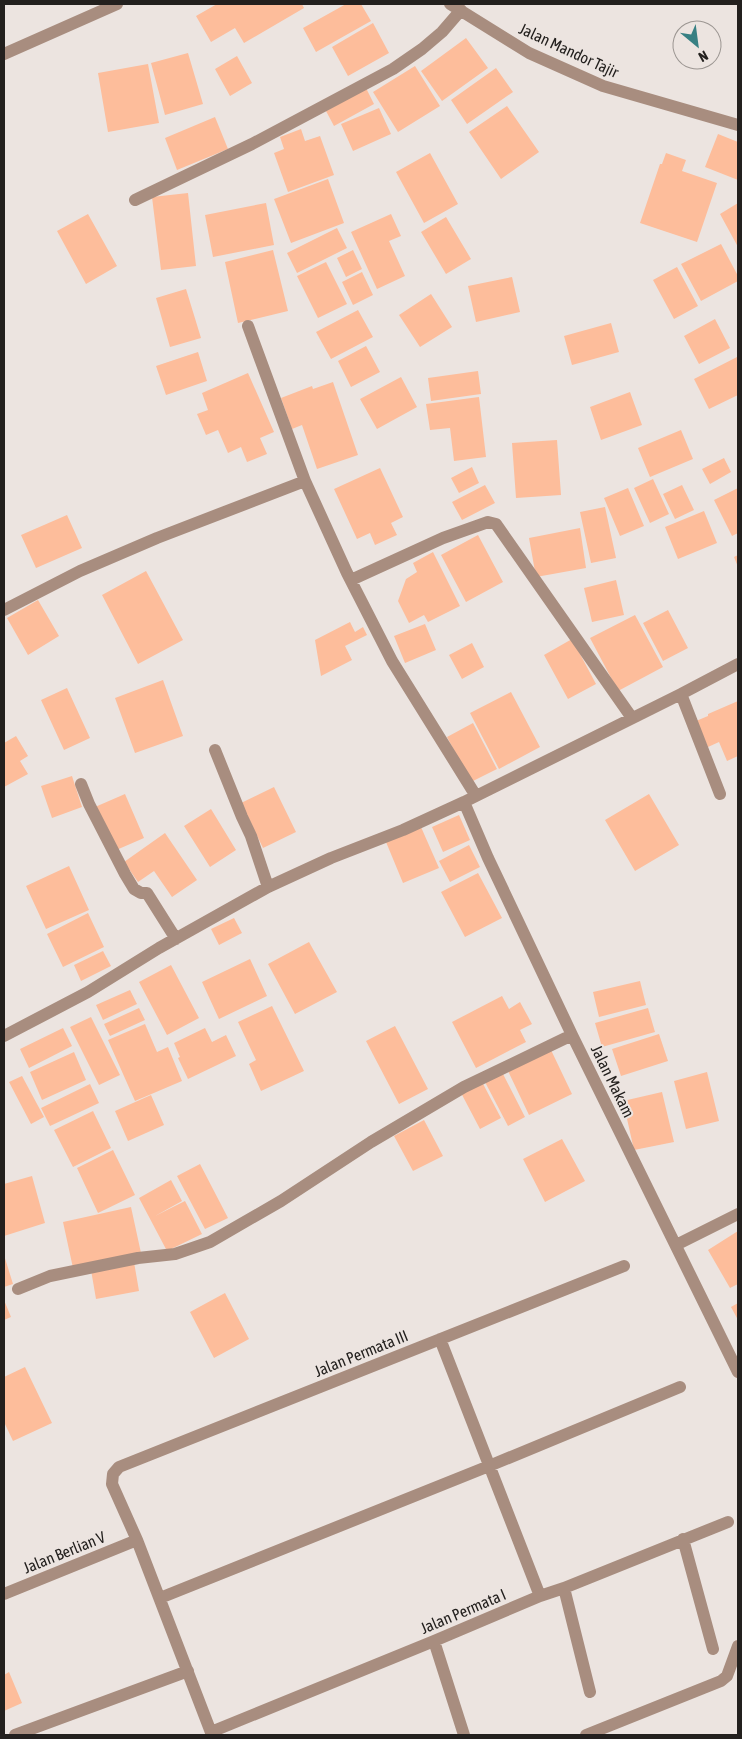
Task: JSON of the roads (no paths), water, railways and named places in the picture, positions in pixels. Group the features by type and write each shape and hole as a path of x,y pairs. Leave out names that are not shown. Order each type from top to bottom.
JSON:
{"street":[{"path":"4,54 117,4"},
{"path":"136,200 252,144 393,69 422,49 442,32 456,7"},
{"name":"Jalan Mandor Tajir","path":"456,7 529,53 603,86 738,125"},
{"path":"248,326 305,482 351,580 392,661 476,796"},
{"path":"4,610 80,570 157,538 305,482"},
{"path":"351,580 443,538 488,522 496,524 632,718"},
{"path":"4,1036 88,992 268,887 331,858 403,830 464,802 738,664"},
{"path":"681,694 720,794"},
{"path":"215,750 252,836 268,887"},
{"path":"81,784 134,889 141,893 147,893 176,939"},
{"name":"Jalan Makam","path":"464,802 488,858 572,1035 738,1372"},
{"path":"18,1289 58,1274 138,1258 175,1254 210,1242 281,1201 372,1142 464,1087 572,1035"},
{"path":"676,1245 738,1214"},
{"name":"Jalan Permata III","path":"137,1540 112,1484 113,1474 119,1467 624,1266"},
{"path":"440,1339 540,1596"},
{"path":"160,1598 490,1466 680,1387"},
{"name":"Jalan Permata I","path":"212,1733 540,1596 728,1522"},
{"path":"683,1539 712,1649"},
{"path":"137,1540 212,1733"},
{"name":"Jalan Berlian V","path":"4,1594 137,1540"},
{"path":"564,1588 590,1692"},
{"path":"434,1641 464,1735"},
{"path":"586,1735 722,1681 727,1676 738,1646"},
{"path":"15,1735 188,1671"}]}
